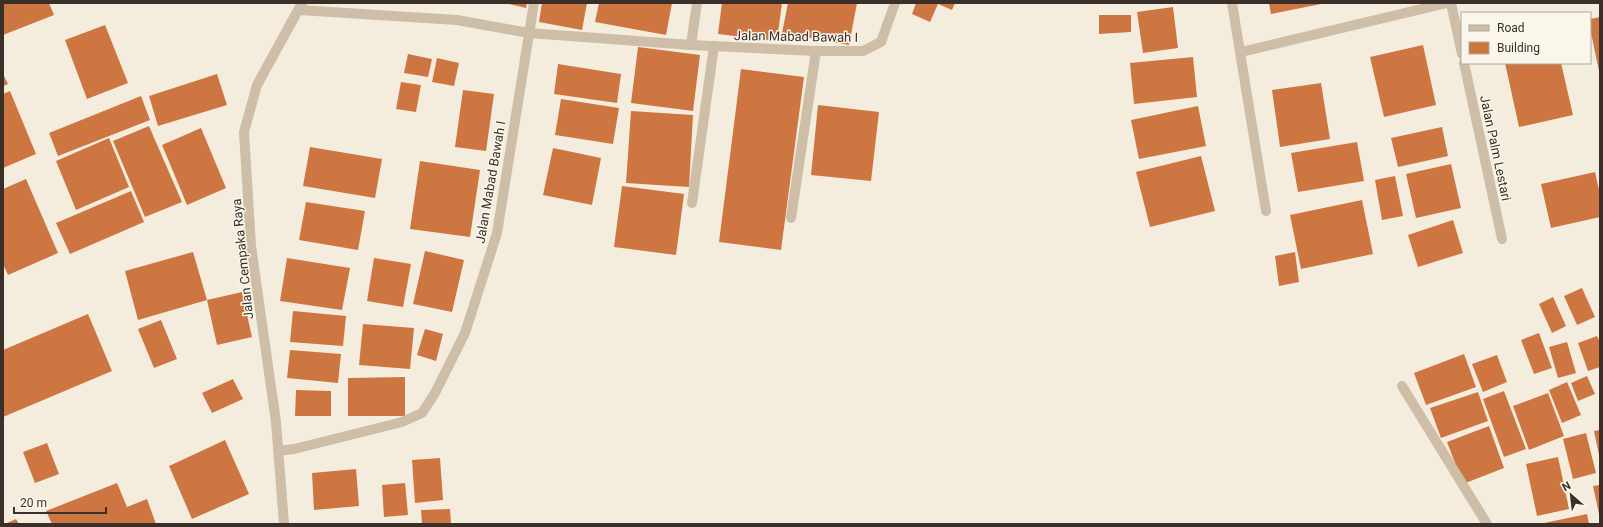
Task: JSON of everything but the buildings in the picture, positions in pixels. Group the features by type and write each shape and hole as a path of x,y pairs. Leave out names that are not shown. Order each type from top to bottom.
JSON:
{"street":[{"name":"Jalan Mabad Bawah I","path":"278,451 294,449 402,422 422,413 435,393 465,334 497,233 534,3"},
{"path":"691,45 697,3"},
{"name":"Jalan Mabad Bawah I","path":"300,7 457,20 529,33 691,45 816,51 863,51 881,42 895,3"},
{"path":"1232,3 1266,211"},
{"path":"1241,52 1447,3"},
{"path":"1451,3 1461,49"},
{"name":"Jalan Cempaka Raya","path":"281,523 276,422 251,246 244,132 257,85 300,7"},
{"path":"692,203 714,46"},
{"path":"791,218 816,51"},
{"name":"Jalan Palm Lestari","path":"1464,64 1502,239"},
{"path":"1402,386 1487,524"}]}
